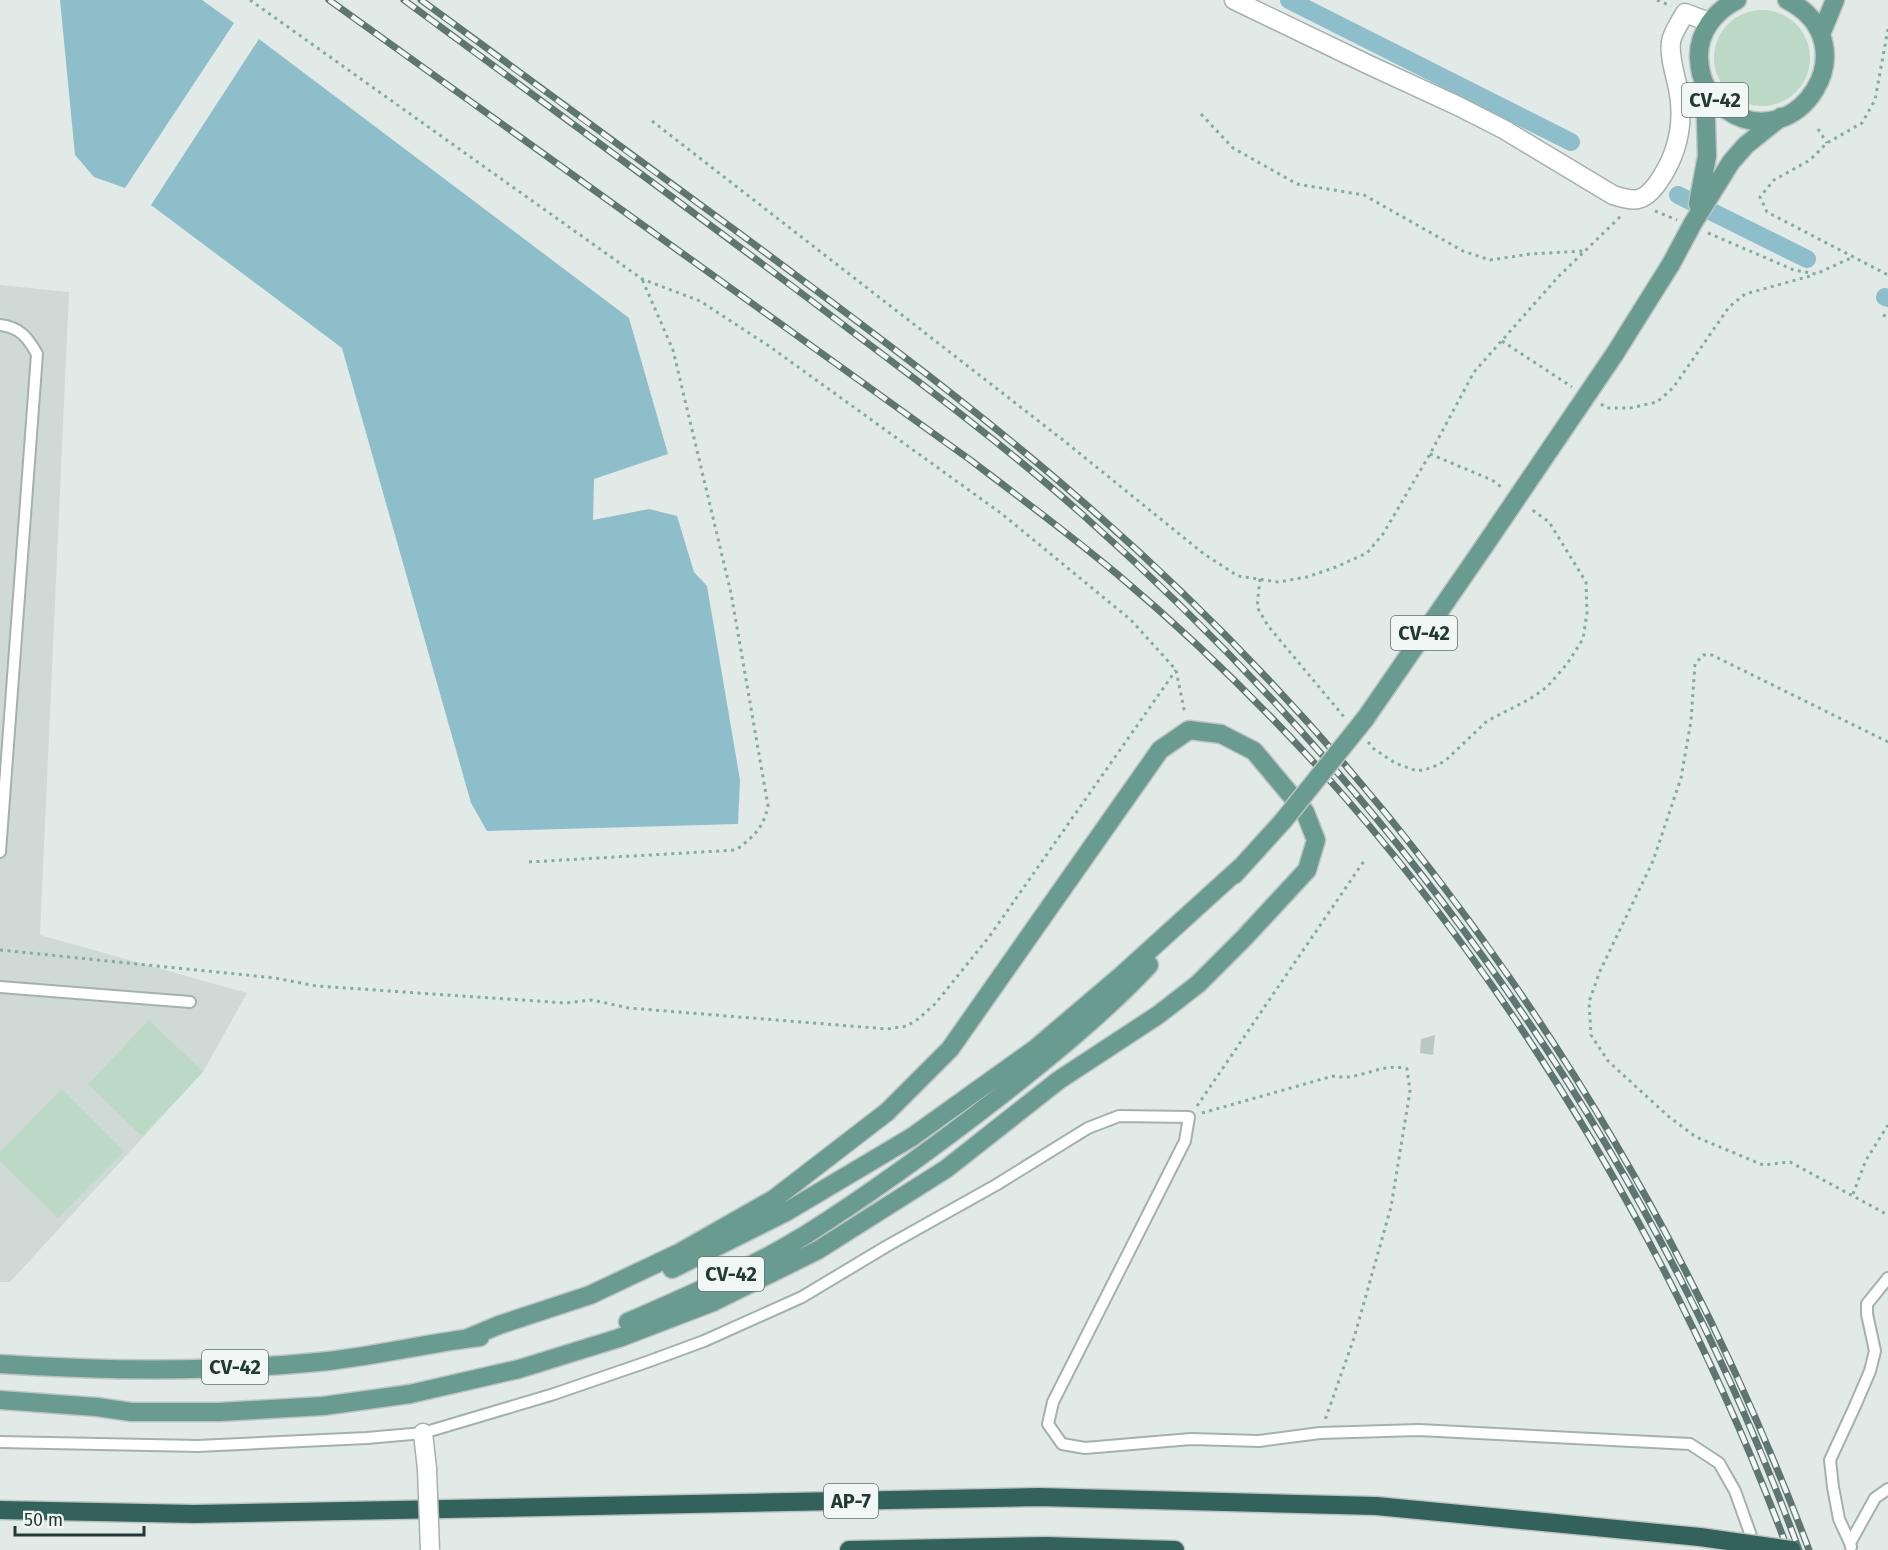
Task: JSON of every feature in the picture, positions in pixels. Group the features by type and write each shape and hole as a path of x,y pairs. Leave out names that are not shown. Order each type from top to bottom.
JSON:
{"highway":[{"name":"AP-7","path":"0,1510 194,1514 1038,1497 1376,1506 1700,1537 1791,1550"},
{"name":"AP-7","path":"849,1550 1046,1546 1174,1550"}],"main road":[{"path":"1709,22 1724,7 1737,0"},
{"path":"1787,0 1812,18 1821,34"},
{"path":"1821,34 1835,0"},
{"name":"CV-42","path":"0,1400 97,1407 133,1402 218,1404 322,1397 407,1387 516,1362 613,1329 704,1289 805,1235 929,1152 1044,1061 1131,985 1283,821 1365,719 1614,355 1695,227 1711,179 1707,156 1705,87 1698,54 1709,22"},
{"name":"CV-42","path":"1705,87 1717,103 1733,114 1752,120 1772,120 1790,114 1805,104 1817,89 1824,71 1825,52 1821,34"},
{"name":"CV-42","path":"1711,179 1746,145 1781,117"},
{"path":"97,1407 131,1412 230,1411 323,1406 410,1394 519,1370 619,1338 713,1302 818,1250 946,1169 1059,1080 1158,1015 1198,984 1245,938 1306,870 1316,840 1305,812 1254,751 1221,734 1189,730 1160,750 950,1049 887,1112 774,1199 680,1253 590,1295 499,1325 468,1338"},
{"name":"CV-42","path":"0,1364 50,1367 215,1369 338,1360 468,1338 503,1335 595,1302 687,1263 786,1212 912,1137 1035,1049 1122,975 1241,867"}],"street":[{"path":"1234,0 1458,106 1505,130 1613,195 1630,201 1643,198 1670,166 1681,126 1671,41 1685,13 1709,22"},
{"path":"423,1433 427,1469 430,1550"}],"lane":[{"path":"0,325 18,329 29,340 37,354 0,852"},
{"path":"0,987 190,1002"},
{"path":"0,1442 198,1446 423,1433 554,1394 647,1362 704,1341 802,1297 996,1185 1088,1128 1119,1116 1189,1117 1185,1141 1053,1402 1048,1424 1062,1444 1085,1448 1191,1439 1259,1441 1320,1433 1419,1430 1690,1444 1719,1463 1735,1491 1756,1550"},
{"path":"1851,1547 1839,1519 1830,1460 1870,1371 1875,1351 1866,1314 1867,1304 1888,1278"},
{"path":"1851,1547 1875,1498 1888,1489"}],"path":[{"path":"250,0 642,279 700,301 749,333 1002,514 1131,620 1176,670 1189,730"},
{"path":"1888,28 1875,99 1862,123 1827,143 1810,160 1774,180 1760,196 1767,212 1888,275"},
{"path":"1201,114 1233,148 1297,184 1364,195 1463,251 1490,260 1530,254 1585,251"},
{"path":"652,121 1063,440 1204,554 1238,576 1278,582 1307,577 1366,553 1383,534 1474,372 1559,276 1643,198 1653,210 1794,270 1816,274"},
{"path":"1818,129 1827,143"},
{"path":"1599,402 1607,408 1630,408 1657,402 1673,388 1729,307 1745,294 1816,274 1853,257"},
{"path":"529,862 736,850 753,837 764,823 768,806 730,593 673,350 642,279"},
{"path":"1883,315 1888,317"},
{"path":"1503,341 1573,387"},
{"path":"1430,454 1491,480 1511,494"},
{"path":"1367,742 1395,763 1417,771 1431,768 1445,761 1487,721 1530,699 1547,687 1567,664 1583,639 1587,613 1586,582 1549,522 1530,508"},
{"path":"1260,579 1257,607 1268,626 1347,720"},
{"path":"1888,742 1712,655 1703,655 1695,664 1691,689 1691,721 1681,778 1653,861 1600,971 1589,1002 1591,1035 1608,1060 1668,1116 1696,1137 1763,1165 1790,1162 1853,1194 1888,1215"},
{"path":"0,950 275,978 316,986 565,1003 592,1000 629,1008 887,1029 907,1026 935,1004 989,937 1176,670"},
{"path":"1189,1117 1366,858"},
{"path":"1189,1117 1333,1076 1343,1078 1362,1076 1395,1065 1407,1069 1410,1091 1391,1207 1354,1338 1320,1433"},
{"path":"1853,1194 1866,1160 1888,1125"}],"shaded area":[{"path":"0,285 69,292 40,935 247,993 203,1072 10,1282 0,1282"}],"green space":[{"path":"1762,10 1780,14 1796,24 1806,40 1810,58 1806,76 1796,92 1780,102 1762,106 1744,102 1728,92 1718,76 1714,58 1718,40 1728,24 1744,14"},
{"path":"149,1020 203,1072 142,1136 88,1084"},
{"path":"62,1089 124,1151 58,1218 0,1161 0,1152"}],"water":[{"path":"60,0 202,0 234,23 125,188 94,177 75,155"},
{"path":"259,39 629,318 668,454 594,479 593,520 649,509 677,516 694,572 707,586 740,780 738,824 487,831 471,803 342,348 151,205"}],"building":[{"path":"1435,1035 1433,1055 1420,1053 1421,1039"}],"waterway":[{"path":"1289,0 1571,142"},
{"path":"1678,195 1807,259"}],"railway":[{"path":"329,0 969,459 1081,544 1169,619 1246,692 1318,767 1392,853 1462,944 1528,1038 1589,1136 1646,1237 1699,1340 1746,1445 1788,1550"},
{"path":"404,0 684,205 999,444 1084,516 1200,625 1309,740 1411,861 1506,989 1592,1122 1670,1260 1739,1403 1799,1550"},
{"path":"421,0 827,298 914,364 1041,466 1202,611 1313,728 1416,851 1512,981 1599,1116 1678,1256 1748,1401 1809,1550"}]}
